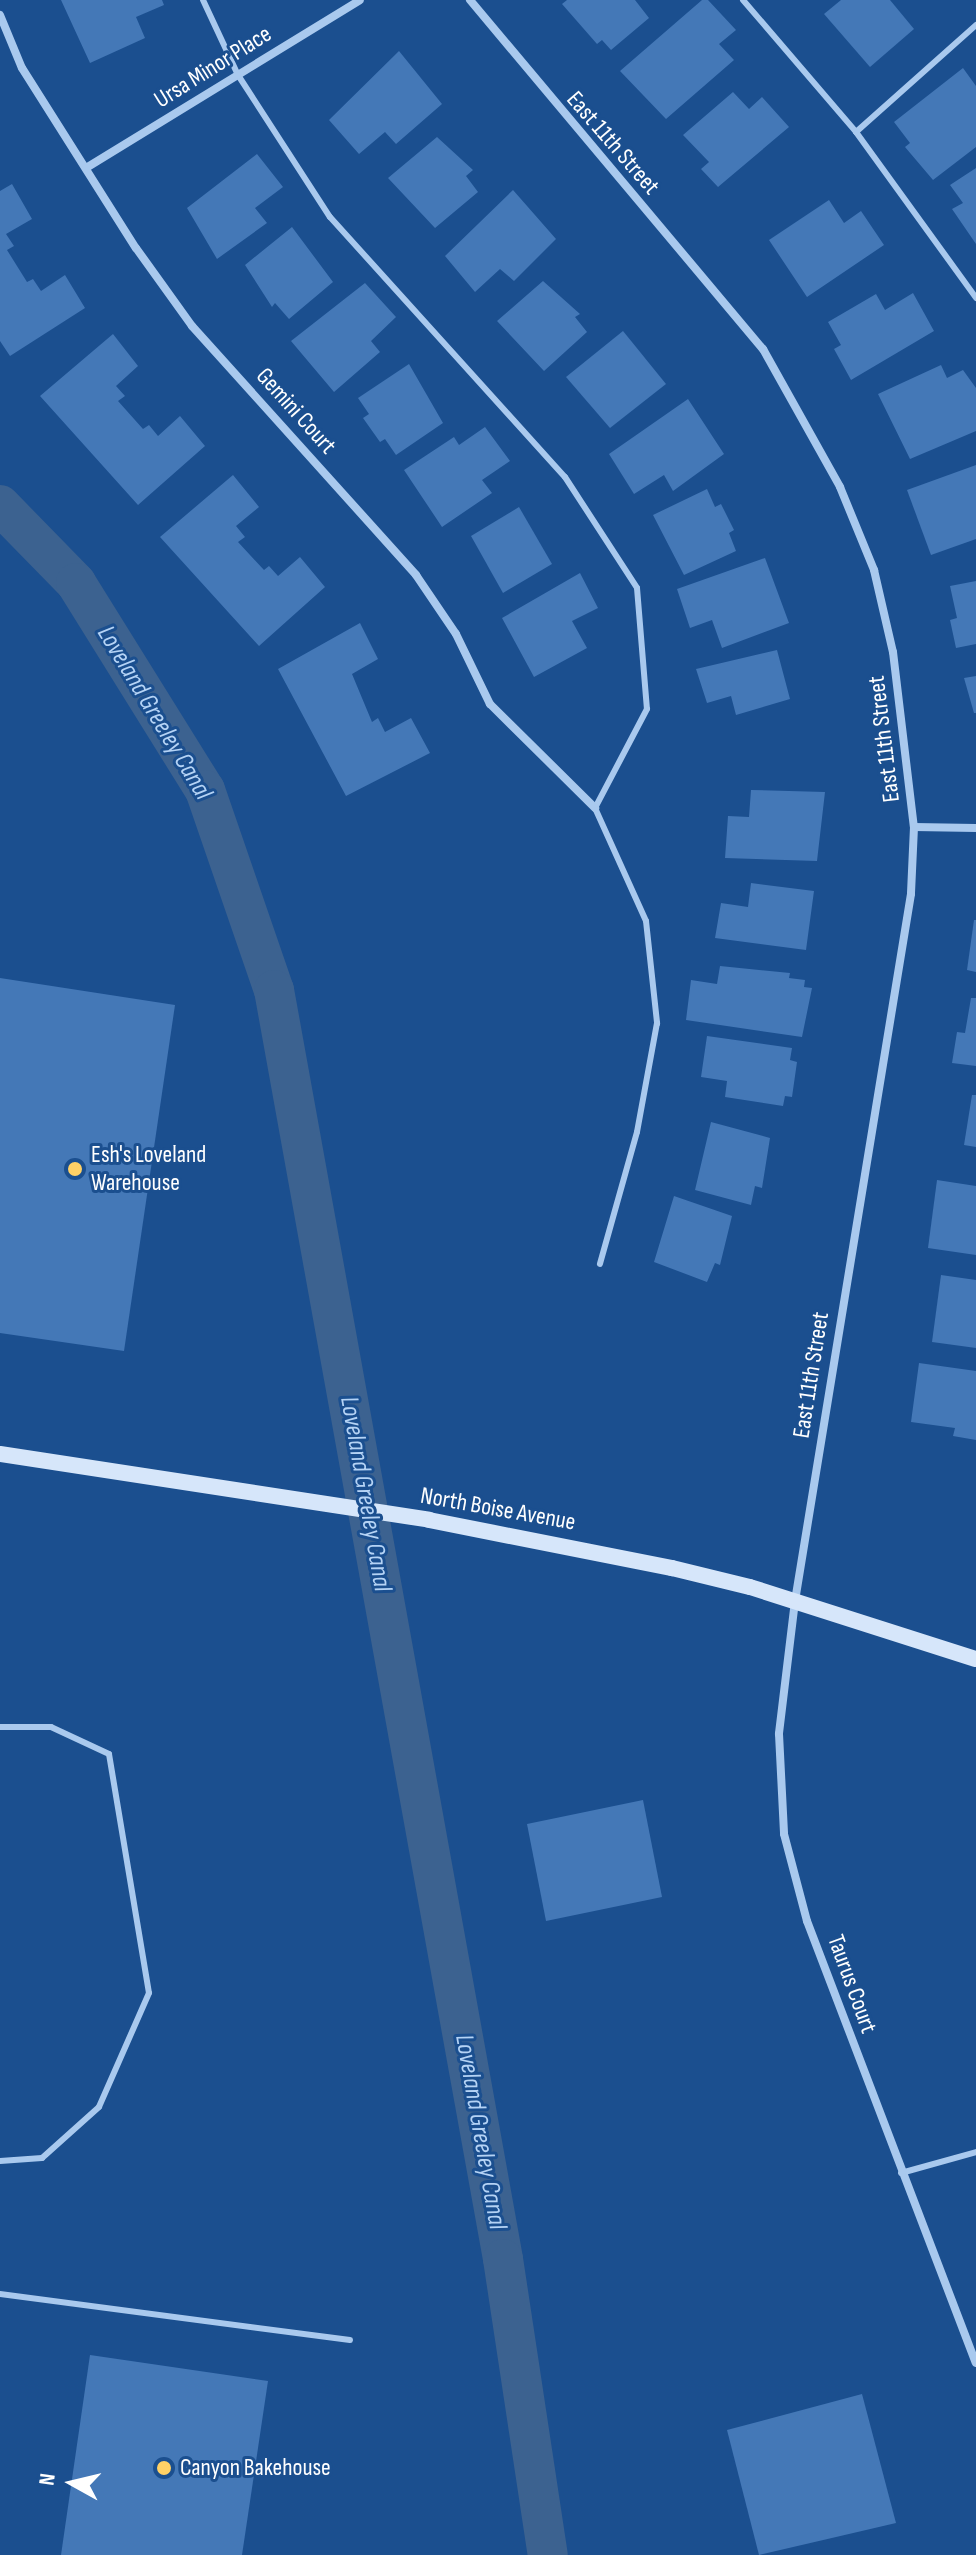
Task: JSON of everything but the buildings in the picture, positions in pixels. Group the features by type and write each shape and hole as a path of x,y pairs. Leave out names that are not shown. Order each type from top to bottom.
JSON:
{"street":[{"name":"Ursa Minor Place","path":"86,168 360,0"},
{"name":"East 11th Street","path":"470,0 763,349 840,487 874,570 893,652 914,827 911,894 795,1601"},
{"name":"Gemini Court","path":"0,15 22,68 192,326 416,575 456,634 490,704 595,808"},
{"path":"914,827 976,828"},
{"name":"North Boise Avenue","path":"0,1454 429,1520 672,1568 795,1601 976,1659"},
{"name":"Taurus Court","path":"795,1601 779,1734 784,1834 807,1921 976,2363"}],"lane":[{"path":"203,0 238,75 330,217 565,477 637,588 647,709 595,808 646,921 657,1023 637,1132 600,1264"},
{"path":"743,0 856,132 976,298"},
{"path":"856,132 976,25"},
{"path":"0,1727 51,1727 109,1754 149,1993 99,2107 42,2158 0,2161"},
{"path":"901,2173 976,2152"},
{"path":"0,2294 350,2340"}],"waterway":[{"name":"Loveland Greeley Canal","path":"0,505 76,583 205,790 274,990 503,2259 548,2555"}],"place":[{"name":"Esh's Loveland Warehouse","path":"75,1169"},
{"name":"Canyon Bakehouse","path":"164,2468"}]}
